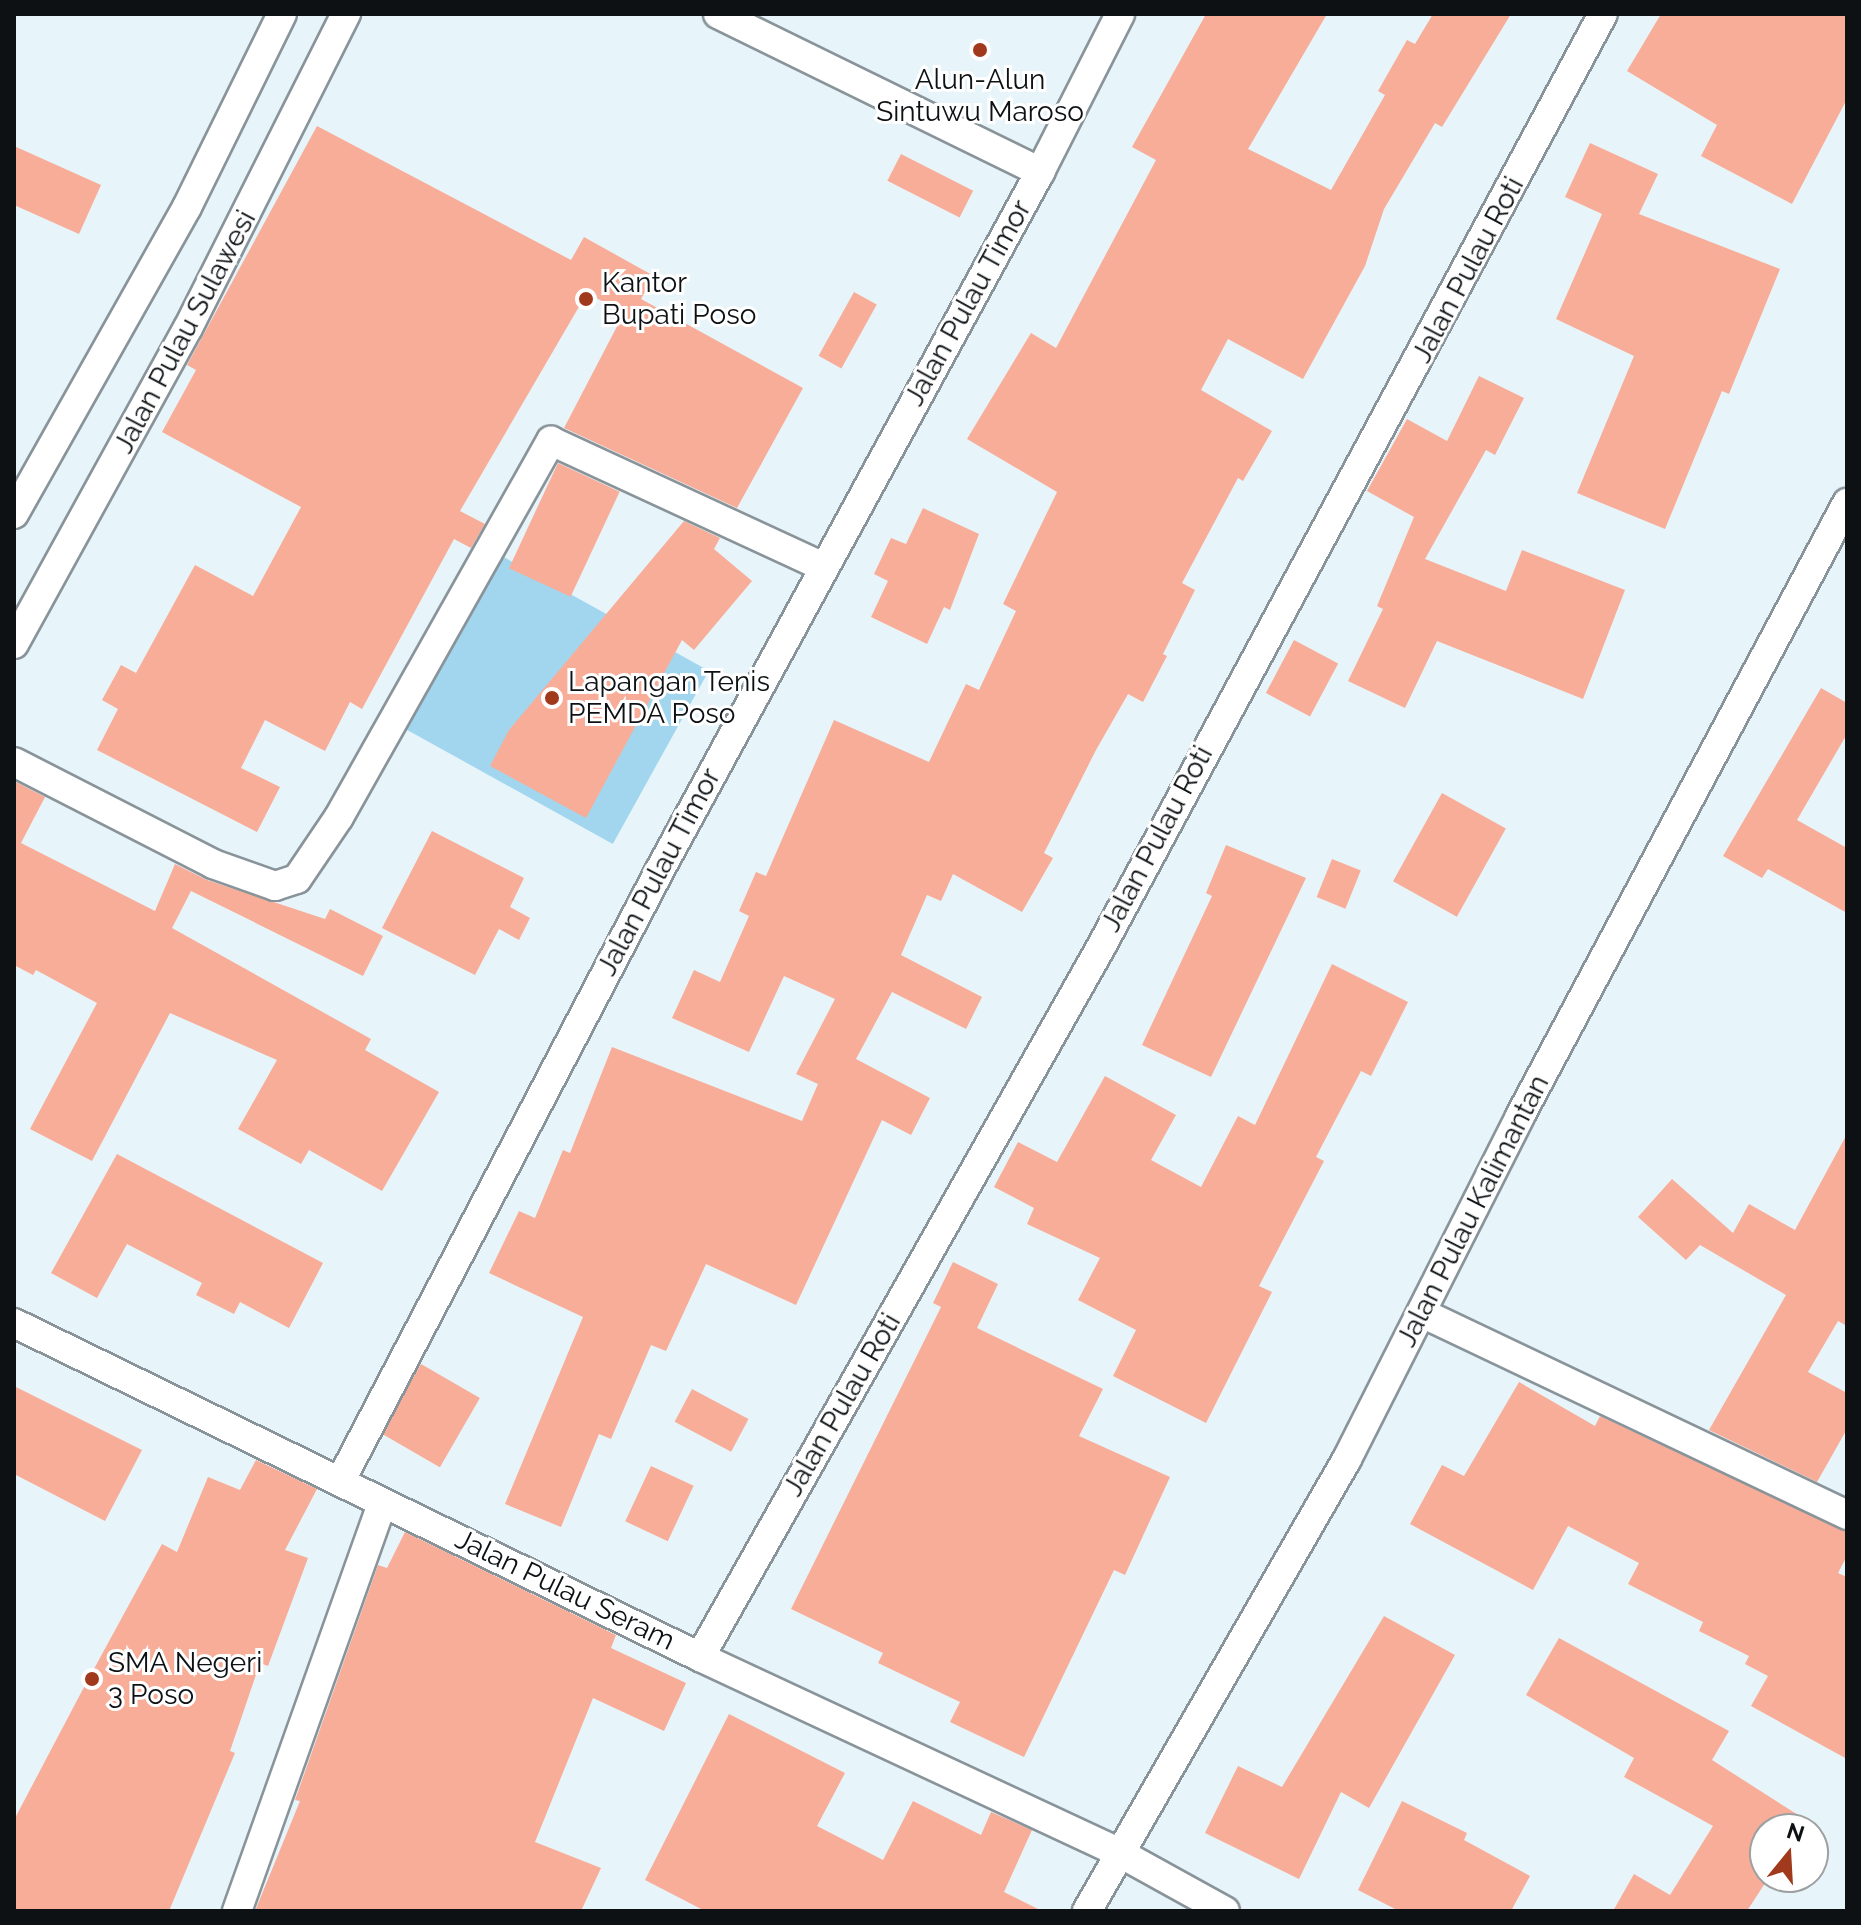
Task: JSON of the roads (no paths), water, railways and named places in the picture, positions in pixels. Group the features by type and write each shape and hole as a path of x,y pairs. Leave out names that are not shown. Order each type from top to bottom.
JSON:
{"street":[{"name":"Jalan Pulau Sulawesi","path":"14,514 187,207 282,14"},
{"name":"Jalan Pulau Sulawesi","path":"14,644 22,606 181,342 346,14"},
{"path":"718,14 1040,172"},
{"name":"Jalan Pulau Timor","path":"341,1480 822,566 1040,172 1120,14"},
{"name":"Jalan Pulau Roti","path":"700,1657 1101,947 1603,14"},
{"path":"14,762 213,864 287,885 297,879 339,817 551,441 822,566"},
{"name":"Jalan Pulau Kalimantan","path":"1087,1911 1118,1852 1264,1608 1422,1313 1535,1088 1847,503"},
{"path":"1422,1313 1847,1515"},
{"name":"Jalan Pulau Seram","path":"14,1323 700,1657 1118,1852 1225,1911"},
{"path":"237,1911 382,1503"}],"place":[{"name":"Alun-Alun Sintuwu Maroso","path":"980,50"},
{"name":"Kantor Bupati Poso","path":"586,299"},
{"name":"Lapangan Tenis PEMDA Poso","path":"552,698"},
{"name":"SMA Negeri 3 Poso","path":"92,1679"}]}
